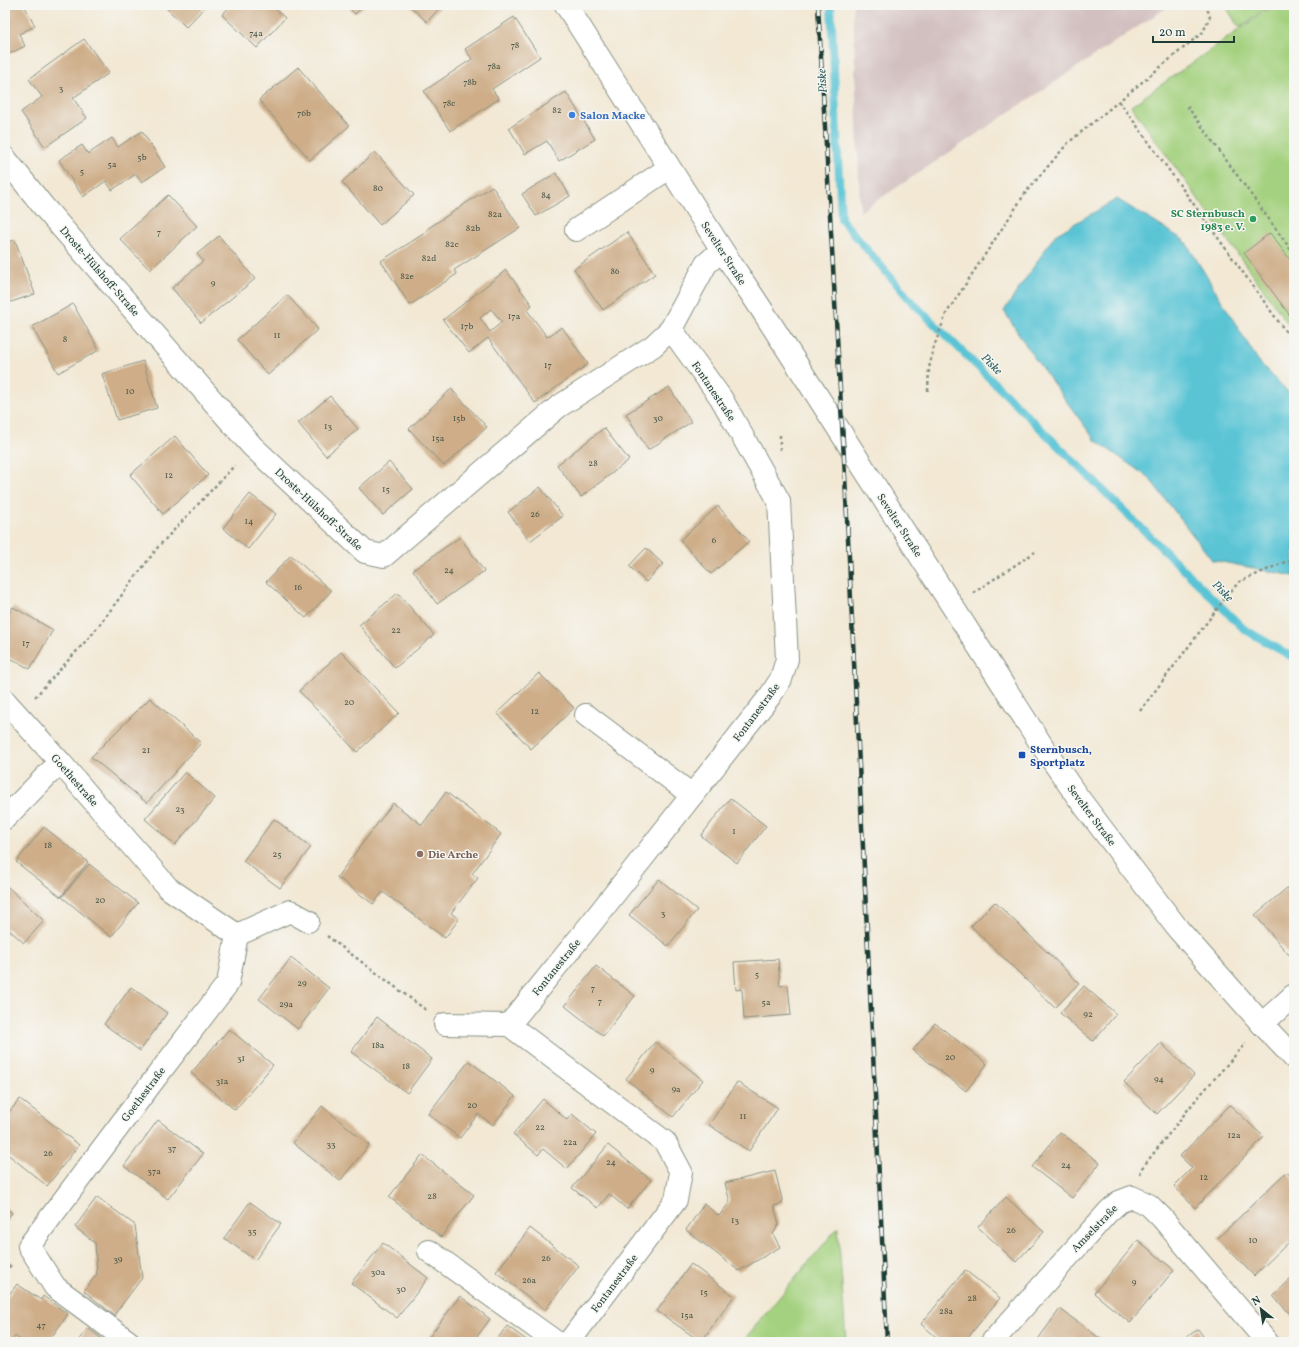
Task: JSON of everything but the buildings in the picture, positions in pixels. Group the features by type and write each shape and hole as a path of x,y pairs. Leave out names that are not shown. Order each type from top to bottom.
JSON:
{"street":[{"name":"Sevelter Straße","path":"566,5 669,168 762,310 1026,722 1077,796 1178,929 1294,1058"},
{"name":"Droste-Hülshoff-Straße","path":"5,158 43,206 252,446 365,552 384,556 558,407 654,346 671,330 706,264 722,250"},
{"path":"576,230 669,168"},
{"name":"Fontanestraße","path":"569,1342 676,1200 682,1172 665,1142 508,1025 590,925 770,696 781,679 787,659 779,501 721,398 671,330"},
{"name":"Goethestraße","path":"12,708 168,888 237,935 228,984 29,1246 55,1287 129,1342"},
{"path":"586,715 692,795"},
{"path":"5,818 60,762"},
{"path":"237,935 290,911 308,921"},
{"path":"1262,1024 1294,995"},
{"path":"445,1024 508,1025"},
{"path":"1132,1197 1149,1205 1162,1218 1267,1342"},
{"name":"Amselstraße","path":"992,1342 1108,1212 1119,1202 1132,1197"},
{"path":"429,1251 556,1342"}],"path":[{"path":"928,391 929,368 934,347 946,314 1026,192 1068,143 1203,32 1210,17 1206,5"},
{"path":"1119,101 1294,343"},
{"path":"1187,106 1294,254"},
{"path":"12,708 94,632 158,547 252,446"},
{"path":"952,607 1034,552"},
{"path":"1140,711 1238,582 1294,558"},
{"path":"308,921 445,1024"},
{"path":"1132,1197 1142,1168 1194,1102 1262,1024"}],"shaded area":[{"path":"853,5 1169,5 1169,6 860,212"}],"green space":[{"path":"1225,5 1271,5 1239,28"},
{"name":"SC Sternbusch 1983 e. V.","path":"1274,5 1294,5 1294,332 1131,106"},
{"path":"838,1227 846,1342 742,1342"}],"water":[{"path":"1117,199 1185,241 1259,362 1294,398 1294,576 1212,560 1149,478 1095,440 1033,356 1004,311 1055,235"}],"waterway":[{"name":"Piske","path":"831,5 841,219 911,301 1244,629 1294,658"}],"railway":[{"path":"818,5 845,476 887,1342"}],"place":[{"name":"Salon Macke","path":"572,115"},
{"name":"SC Sternbusch 1983 e. V.","path":"1253,219"},
{"name":"Sternbusch, Sportplatz","path":"1022,755"},
{"name":"Die Arche","path":"420,854"}]}
